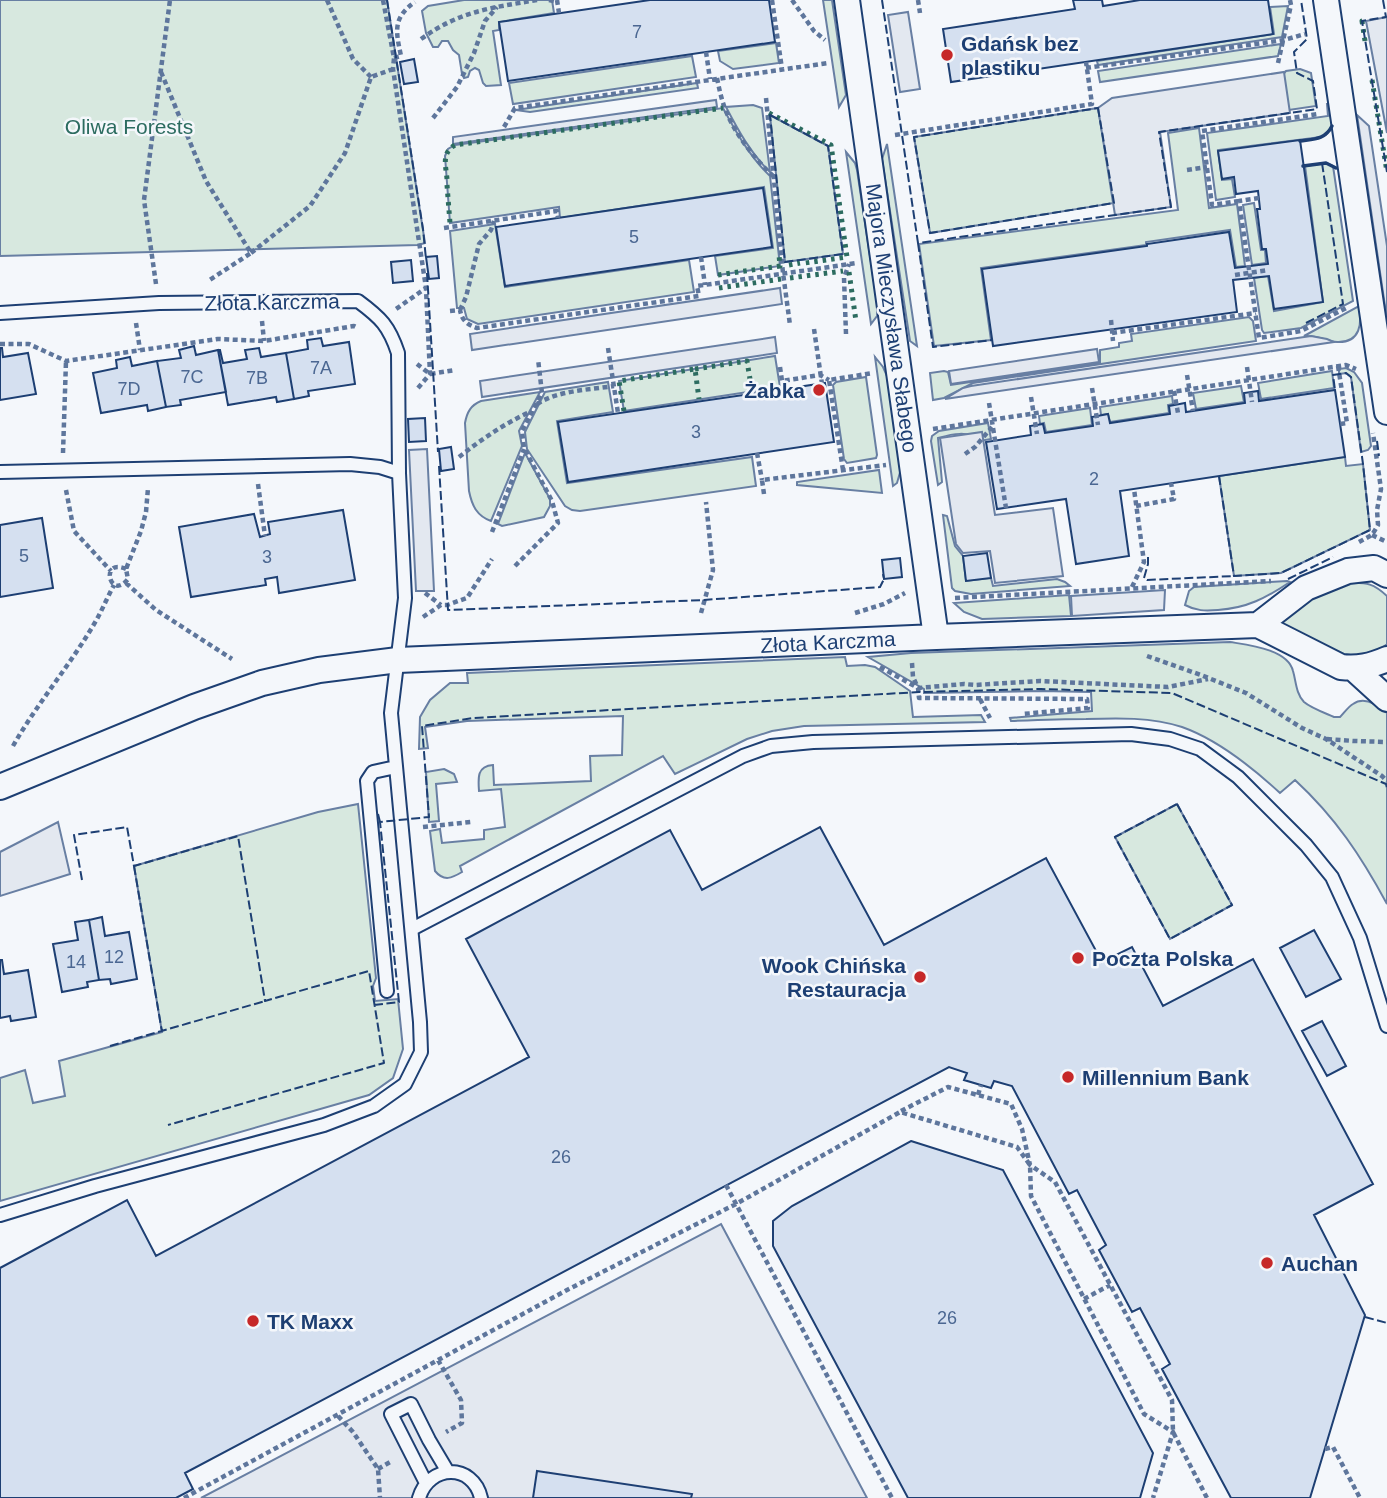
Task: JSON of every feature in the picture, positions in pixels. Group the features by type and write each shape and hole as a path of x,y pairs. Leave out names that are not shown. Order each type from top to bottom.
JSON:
{"street":[{"name":"Majora Mieczysława Słabego","path":"847,0 936,637"},
{"path":"1326,0 1380,420"},
{"path":"1258,625 1306,588 1348,571 1374,568 1387,575"},
{"name":"Złota Karczma","path":"0,787 262,682 319,670 398,660 1258,625 1341,667 1353,668"},
{"path":"1353,668 1367,667 1387,659"},
{"path":"1353,668 1387,699"}],"lane":[{"name":"Złota Karczma","path":"0,313 159,303 359,301 382,319"},
{"path":"0,1215 95,1186 324,1125 374,1106 405,1084 421,1052 391,713 405,598 398,354 382,319"},
{"path":"0,472 350,464 400,472"},
{"path":"412,929 743,756 771,746 813,742 1131,734 1170,739 1200,749 1238,777 1307,845 1332,877 1360,938 1387,1026"},
{"path":"387,991 367,781 373,772 396,767"},
{"path":"426,1483 391,1414 411,1404 448,1472"},
{"path":"419,1498 426,1483 448,1472 466,1476 474,1483 481,1498"}],"path":[{"path":"159,303 144,200 170,0"},
{"path":"327,0 353,59 371,77"},
{"path":"383,0 394,58 393,69 426,288 430,374"},
{"path":"421,39 442,24 469,13 537,0"},
{"path":"549,0 557,1 559,13"},
{"path":"772,0 782,69"},
{"path":"792,0 814,31 825,40"},
{"path":"918,0 920,13"},
{"path":"1278,63 1290,0"},
{"path":"394,58 401,56 397,36 399,19 404,10 415,2"},
{"path":"433,118 457,87 485,22 497,7"},
{"path":"1086,68 1284,40 1312,33"},
{"path":"706,52 710,79"},
{"path":"895,135 1092,104 1086,62"},
{"path":"504,127 514,108 828,63"},
{"path":"371,77 393,69"},
{"path":"161,71 206,181 251,253"},
{"path":"209,303 208,281 251,253 310,206 345,153 371,77"},
{"path":"717,78 724,108 740,136 774,177"},
{"path":"766,98 790,325"},
{"path":"1259,198 1212,205 1202,131 1324,113"},
{"path":"1187,170 1207,167"},
{"path":"1239,201 1259,338 1301,331 1348,308"},
{"path":"444,228 557,211 558,218"},
{"path":"495,220 491,230 479,244 466,297 460,310 464,321 477,328 699,296 697,286 857,263"},
{"path":"701,257 705,285"},
{"path":"846,334 844,278 849,264"},
{"path":"1235,275 1268,270"},
{"path":"382,319 426,288"},
{"path":"450,311 460,310"},
{"path":"1112,333 1256,313"},
{"path":"1111,320 1113,341"},
{"path":"135,321 140,349"},
{"path":"0,344 10,341 29,344 66,361 218,339 264,341 358,327"},
{"path":"814,329 821,384"},
{"path":"608,348 618,413"},
{"path":"515,566 558,523 552,501 524,448 522,431 542,393 538,359"},
{"path":"62,446 66,361"},
{"path":"1338,366 1347,423 1340,424"},
{"path":"932,429 992,423 1034,413 1338,366 1352,366 1361,372"},
{"path":"1247,367 1252,402"},
{"path":"780,368 782,381 820,375 829,380 873,373"},
{"path":"399,410 430,374 455,370"},
{"path":"1187,375 1193,411"},
{"path":"829,380 843,470"},
{"path":"536,404 546,398 614,386"},
{"path":"1092,388 1098,425"},
{"path":"1174,391 1178,413"},
{"path":"1031,397 1037,434"},
{"path":"989,403 1006,508"},
{"path":"459,457 488,435 533,410"},
{"path":"1349,547 1372,535 1378,525 1377,510 1381,489 1380,420"},
{"path":"965,454 975,447 992,423"},
{"path":"492,532 524,448"},
{"path":"757,453 764,494"},
{"path":"762,480 886,465"},
{"path":"1136,506 1174,499 1171,483"},
{"path":"1132,587 1144,562 1134,489"},
{"path":"126,569 121,567 111,571 109,576 114,585 121,586 128,579 126,569 141,531 148,492"},
{"path":"259,492 265,536"},
{"path":"67,495 74,531 111,571"},
{"path":"701,613 713,570 706,502"},
{"path":"1372,535 1387,542"},
{"path":"421,628 424,616 440,605 467,598 492,559"},
{"path":"953,598 1279,580"},
{"path":"126,583 156,610 232,659"},
{"path":"13,746 29,718 76,652 114,585"},
{"path":"853,613 884,604 908,592"},
{"path":"1145,656 1246,693 1302,728 1326,739 1387,781"},
{"path":"911,660 919,698 1087,699 1088,708 1018,715"},
{"path":"903,661 923,660"},
{"path":"887,664 879,666 918,688 1040,681 1168,687 1209,679"},
{"path":"980,699 990,718"},
{"path":"1326,739 1387,742"},
{"path":"423,827 471,822"},
{"path":"978,1095 981,1085"},
{"path":"184,1498 567,1290 736,1204 948,1087 1011,1104 1022,1129 1030,1165 1031,1196 1144,1414 1173,1432 1207,1498"},
{"path":"900,1112 1017,1147 1030,1165 1055,1182 1172,1400 1173,1432 1153,1498"},
{"path":"726,1185 892,1498"},
{"path":"1084,1299 1110,1284"},
{"path":"338,1416 353,1432 377,1469 380,1498"},
{"path":"1325,1449 1334,1447 1360,1498"}],"green space":[{"name":"Oliwa Forests","path":"0,0 387,0 425,243 0,256"},
{"path":"464,0 552,0 554,13 499,22 499,30 493,31 501,85 486,86 479,70 475,68 464,78 459,55 448,41 442,41 438,47 433,47 426,33 422,11 428,6"},
{"path":"823,0 832,0 846,95 839,107"},
{"path":"1288,6 1282,37 1098,65 1097,61 1274,34 1270,7"},
{"path":"776,43 779,63 733,69 720,61 718,51"},
{"path":"1281,44 1278,56 1100,82 1098,71"},
{"path":"692,56 696,77 513,104 509,83"},
{"path":"1300,69 1311,73 1316,106 1172,127 1283,75 1286,71"},
{"path":"697,83 698,88 530,112 516,110"},
{"path":"1327,104 1332,126 1326,135 1218,150 1222,180 1232,179 1235,197 1216,200 1207,133 1328,116"},
{"path":"753,105 762,108 770,172 751,150 726,107"},
{"path":"723,108 738,135 770,176 780,266 718,275 715,256 773,248 764,187 560,218 559,207 450,223 445,156 448,149 455,145"},
{"path":"1098,108 1114,203 930,233 914,137"},
{"path":"770,115 828,146 843,254 785,262"},
{"path":"1199,128 1209,208 1237,204 1245,266 1236,267 1230,230 1146,242 1146,245 981,268 991,340 934,346 919,244 1178,210 1168,133"},
{"path":"887,144 917,346 910,341 882,159"},
{"path":"846,152 857,170 878,309 871,324"},
{"path":"1326,163 1333,166 1353,301 1301,328 1264,333 1254,278 1268,276 1274,311 1323,302 1305,166"},
{"path":"1254,203 1261,250 1265,250 1266,263 1252,265 1243,205"},
{"path":"495,224 505,287 689,260 694,292 478,324 467,319 464,308 457,308 450,231"},
{"path":"1359,306 1360,325 1351,339 1337,342 1304,336"},
{"path":"1249,317 1253,321 1256,341 973,383 944,398 933,400 930,373 948,372 951,385 1100,363 1100,350 1119,347 1119,343 1132,341 1131,334"},
{"path":"775,356 780,387 624,411 619,381"},
{"path":"875,357 887,376 901,469 897,483 893,486"},
{"path":"1346,368 1354,372 1362,383 1371,446 1361,452 1351,377 1346,373 1339,374 1339,369"},
{"path":"1332,371 1334,388 1261,399 1258,383"},
{"path":"866,377 877,455 876,458 847,463 844,459 833,385 836,382"},
{"path":"608,382 613,412 557,421 567,483 752,457 756,486 580,511 565,506 527,449 525,432 545,392"},
{"path":"1241,386 1244,402 1196,409 1193,393"},
{"path":"540,392 519,431 522,446 491,521 476,510 469,491 465,423 467,415 472,407 481,401"},
{"path":"1172,396 1173,404 1168,405 1169,413 1110,422 1108,414 1101,415 1100,407"},
{"path":"1090,408 1092,425 1046,432 1044,423 1040,424 1039,416"},
{"path":"988,423 991,439 980,441 971,435 960,434 938,438 942,482 938,485 932,436 939,431"},
{"path":"525,453 550,499 550,506 544,517 502,526 498,524"},
{"path":"1345,457 1346,466 1363,464 1370,530 1281,573 1234,576 1219,476"},
{"path":"879,470 882,493 797,485 797,482"},
{"path":"943,515 947,516 955,546 963,556 966,581 991,578 993,586 1057,579 1070,586 971,594 955,591 952,588"},
{"path":"1290,582 1264,597 1238,607 1205,610 1185,605 1189,591 1194,587"},
{"path":"1349,583 1370,585 1387,596 1387,644 1379,651 1370,656 1337,656 1279,625 1281,620 1315,596"},
{"path":"1069,595 1071,616 982,619 964,612 954,603"},
{"path":"1230,642 1266,649 1284,658 1293,671 1301,699 1318,710 1340,717 1351,705 1366,701 1387,713 1387,904 1347,838 1295,780 1280,793 1234,756 1195,732 1158,721 1134,719 1011,721 1010,718 1092,711 1091,692 924,693 924,689 868,657 911,653"},
{"path":"845,657 847,666 875,667 910,691 913,717 981,715 985,722 804,726 772,731 747,739 675,774 663,756 460,866 462,872 455,876 445,878 435,871 430,831 440,829 442,843 484,839 484,830 505,827 501,789 479,791 479,777 484,768 493,765 494,785 591,781 590,756 622,755 623,716 467,721 425,727 428,748 419,749 420,717 430,700 450,683 468,683 467,673"},
{"path":"444,769 454,774 457,782 436,784 439,821 429,822 426,772"},
{"path":"358,804 376,978 373,986 375,1001 398,999 403,1049 393,1078 369,1095 0,1201 0,1078 25,1070 33,1103 65,1096 59,1061 162,1032 134,866 318,812"},
{"path":"1177,804 1232,905 1170,939 1115,837"}],"shaded area":[{"path":"908,12 920,89 900,92 888,15"},
{"path":"1387,17 1387,133 1366,21"},
{"path":"1284,72 1290,113 1160,132 1171,207 1115,215 1098,108 1112,98"},
{"path":"716,100 717,107 453,144 453,137"},
{"path":"1357,115 1369,126 1387,246 1387,320"},
{"path":"780,288 782,304 472,350 470,334"},
{"path":"1311,336 1334,342 945,399 971,386"},
{"path":"775,337 777,353 482,397 480,381"},
{"path":"1097,349 1099,362 951,384 949,371"},
{"path":"982,432 995,515 1053,508 1063,576 995,583 990,551 963,553 956,544 940,438"},
{"path":"427,449 434,591 416,591 409,450"},
{"path":"1165,590 1164,610 1072,616 1071,596"},
{"path":"58,822 70,874 0,896 0,852"},
{"path":"721,1224 867,1498 201,1498"}],"building":[{"path":"650,0 769,0 775,42 508,81 499,22"},
{"path":"1073,0 1102,0 1103,6 1140,0 1268,0 1273,34 951,82 943,29 1075,9"},
{"path":"414,59 418,82 404,84 400,62"},
{"path":"1300,140 1323,302 1274,309 1269,276 1233,280 1237,312 993,346 982,269 1229,232 1235,268 1268,264 1266,249 1262,249 1257,209 1260,209 1258,191 1236,194 1234,177 1222,179 1218,151"},
{"path":"763,188 772,247 505,286 496,227"},
{"path":"437,256 439,278 429,279 426,257"},
{"path":"411,260 413,281 393,283 391,262"},
{"path":"321,338 323,346 349,342 355,384 308,391 309,396 294,399 286,353 308,349 307,340"},
{"path":"194,346 196,355 218,350 226,392 180,400 181,405 166,407 157,361 181,358 179,350"},
{"path":"0,348 3,357 28,353 36,394 0,400"},
{"path":"259,348 261,357 286,353 294,399 277,402 276,397 228,405 218,350 223,363 247,359 245,350"},
{"path":"130,357 132,366 157,361 166,407 148,411 147,405 101,413 93,373 117,368 116,360"},
{"path":"825,383 834,442 568,482 558,422"},
{"path":"1335,390 1345,457 1120,491 1129,556 1076,564 1066,499 997,509 986,442 1031,435 1030,426 1043,424 1045,433 1093,426 1092,417 1108,414 1110,423 1170,414 1169,406 1185,403 1186,412 1245,403 1244,393 1258,391 1259,401"},
{"path":"425,418 426,441 409,442 408,419"},
{"path":"451,447 454,469 441,471 439,449"},
{"path":"343,510 355,580 279,593 277,577 265,579 266,585 191,597 179,527 254,514 260,537 270,534 268,522"},
{"path":"42,518 53,588 0,597 0,525"},
{"path":"987,553 991,578 966,581 963,556"},
{"path":"900,558 902,577 884,579 882,560"},
{"path":"820,827 884,945 1046,858 1102,962 1132,947 1163,1006 1253,959 1373,1184 1314,1215 1365,1315 1310,1498 1231,1498 1162,1369 1170,1364 1140,1308 1132,1312 1099,1250 1106,1245 1077,1190 1069,1194 1012,1086 994,1081 991,1088 964,1080 967,1073 949,1067 185,1473 193,1489 176,1498 0,1498 0,1268 127,1200 156,1256 529,1057 466,939 670,830 702,890"},
{"path":"102,917 105,936 129,932 137,979 111,984 110,979 99,980 89,920"},
{"path":"89,920 99,980 87,982 88,987 62,992 53,944 78,940 75,922"},
{"path":"1314,930 1341,979 1306,997 1280,948"},
{"path":"0,960 4,974 28,970 36,1017 11,1021 10,1016 0,1018"},
{"path":"1322,1021 1346,1066 1327,1076 1302,1031"},
{"path":"911,1141 1003,1170 1153,1453 1140,1498 908,1498 773,1246 773,1221 792,1206"},
{"path":"537,1471 692,1494 691,1498 533,1498"}],"hedge":[{"path":"1365,41 1362,21 1366,20"},
{"path":"1372,80 1387,172"},
{"path":"447,179 446,156 455,145 723,108"},
{"path":"769,113 831,145 847,257 805,263"},
{"path":"447,185 450,223"},
{"path":"718,275 780,266 779,255"},
{"path":"789,265 800,263"},
{"path":"790,278 843,271"},
{"path":"849,272 856,321"},
{"path":"719,288 781,279"},
{"path":"695,369 747,361 752,391"},
{"path":"624,411 619,381 695,369 699,399"}],"fence":[{"path":"387,0 426,259"},
{"path":"882,0 918,243 1171,207 1159,132 1317,109 1313,81 1297,73 1294,52 1307,39 1301,0"},
{"path":"1383,0 1386,17 1362,21 1387,172"},
{"path":"1098,108 1114,203 930,233 914,137 1098,108"},
{"path":"770,115 828,146 843,254 785,262 770,115"},
{"path":"1306,323 1343,304 1322,163"},
{"path":"918,243 933,347 992,340"},
{"path":"427,273 438,452"},
{"path":"1219,476 1234,576 1281,573 1370,530 1351,377 1346,373 1333,375 1335,390"},
{"path":"1377,441 1379,456"},
{"path":"439,466 448,610 704,600 880,587 883,574"},
{"path":"1148,557 1144,578 1147,580 1234,576"},
{"path":"1288,579 1333,557"},
{"path":"374,1005 399,1002 380,822 429,817 422,726 473,718 919,692 1041,689 1172,693 1386,784 1387,788"},
{"path":"1177,804 1232,905 1170,939 1115,837 1177,804"},
{"path":"378,814 380,822"},
{"path":"82,880 74,835 127,827 134,866 238,836 265,1001 369,971 384,1063 168,1125"},
{"path":"134,866 162,1032"},
{"path":"110,1046 265,1001"},
{"path":"1365,1317 1387,1323"}],"wall":[{"path":"1300,141 1322,136 1332,126"},
{"path":"1303,166 1326,163 1336,168"}],"place":[{"name":"Gdańsk bez plastiku","path":"947,55"},
{"name":"Żabka","path":"819,390"},
{"name":"Poczta Polska","path":"1078,958"},
{"name":"Wook Chińska Restauracja","path":"920,977"},
{"name":"Millennium Bank","path":"1068,1077"},
{"name":"Auchan","path":"1267,1263"},
{"name":"TK Maxx","path":"253,1321"}]}
